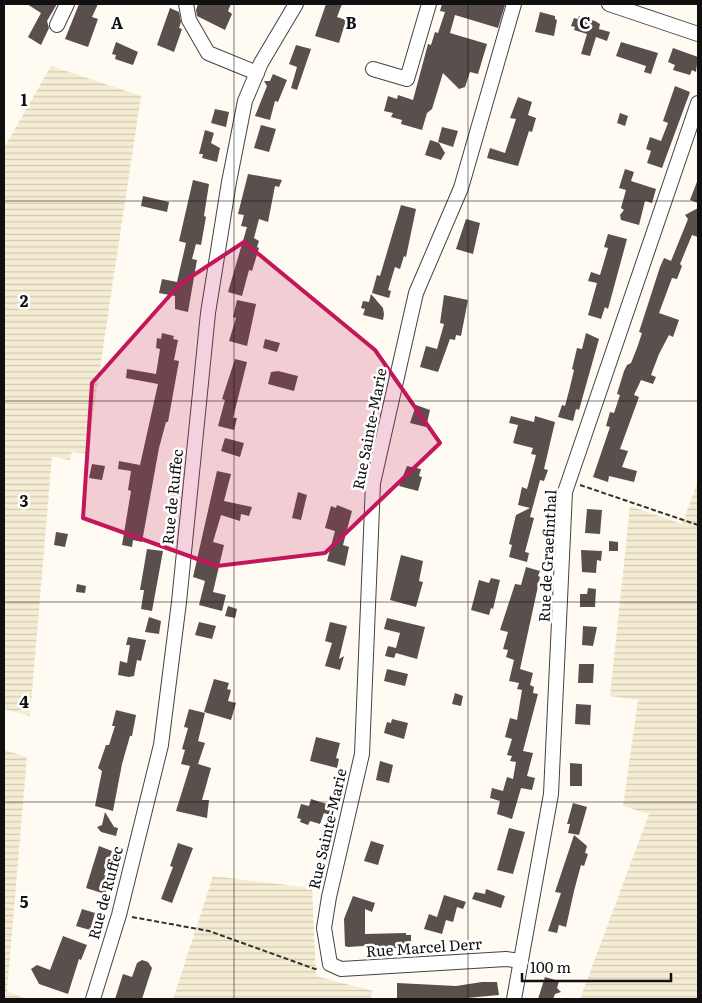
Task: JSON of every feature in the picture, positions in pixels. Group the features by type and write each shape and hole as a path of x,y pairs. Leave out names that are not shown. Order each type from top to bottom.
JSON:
{"street":[{"path":"57,25 67,4"},
{"path":"186,4 189,20 208,53 257,73"},
{"name":"Rue de Ruffec","path":"93,999 119,914 160,745 179,602 208,313 228,182 243,110 257,73 296,4"},
{"path":"373,70 407,79 429,4"},
{"name":"Rue Sainte-Marie","path":"330,964 324,928 329,897 362,754 373,483 416,293 461,188 514,4"},
{"path":"609,4 698,34"},
{"name":"Rue de Graefinthal","path":"514,999 551,794 565,492 698,104"},
{"name":"Rue Marcel Derr","path":"330,964 341,970 506,959 521,961"}],"path":[{"path":"569,481 698,525"},
{"path":"119,914 209,932 315,969 330,964"}],"highlighted area":[{"path":"244,242 375,350 440,443 325,553 217,566 83,518 92,383 180,284"}],"shaded area":[{"path":"51,66 141,96 87,454 72,452 70,460 52,457 30,716 4,709 4,148"},
{"path":"698,481 698,999 580,999 649,814 623,806 638,700 610,696 630,506 682,524"},
{"path":"4,750 27,757 7,991 26,999 4,999"},
{"path":"213,876 312,888 316,976 373,991 370,999 173,999"}],"building":[{"path":"27,4 57,4 47,21 49,28 41,45 28,37 41,13"},
{"path":"79,4 98,4 92,17 98,19 88,47 65,39"},
{"path":"198,4 231,4 228,11 232,14 225,30 197,16"},
{"path":"326,4 342,4 337,17 346,20 339,43 315,36"},
{"path":"442,4 505,5 498,28 455,15 450,33 487,44 478,74 470,72 465,87 459,89 443,73 432,109 427,113 422,130 401,124 402,120 391,117 393,113 384,111 388,96 397,99 398,95 413,100 428,44 431,45 435,32 438,33 445,12 440,11"},
{"path":"170,8 179,12 181,22 179,28 182,29 174,52 157,45"},
{"path":"540,12 555,16 557,20 554,36 535,32"},
{"path":"579,16 595,21 600,24 599,29 610,32 607,41 596,37 590,56 581,54 587,34 574,30 575,27 571,26 574,18 578,19"},
{"path":"116,42 138,52 133,65 115,59 116,55 112,54"},
{"path":"621,42 658,53 651,74 644,72 646,66 616,56"},
{"path":"296,45 311,49 297,90 291,88 297,67 289,64"},
{"path":"673,48 698,57 696,72 692,70 690,75 673,70 675,65 668,62"},
{"path":"273,74 287,80 278,102 275,101 270,120 255,116 267,86 264,81 270,81"},
{"path":"675,86 690,92 662,168 647,163 651,151 646,149 650,137 661,141 668,123 663,121"},
{"path":"518,97 532,102 528,115 536,118 532,132 529,131 518,166 487,158 490,148 505,153 516,119 510,118"},
{"path":"215,109 229,112 226,127 211,123"},
{"path":"620,113 628,116 625,126 617,123"},
{"path":"261,125 276,129 269,152 254,148"},
{"path":"442,127 458,131 453,147 438,142"},
{"path":"205,130 214,133 211,143 220,148 217,162 202,158 203,154 199,154"},
{"path":"430,140 439,143 445,153 441,160 425,155"},
{"path":"625,169 634,172 631,181 656,189 652,203 645,201 639,225 621,220 620,215 624,210 621,208 626,190 619,188"},
{"path":"248,174 282,180 279,187 275,186 268,222 259,219 254,238 259,241 257,247 259,248 252,271 249,270 242,296 228,292 247,227 241,226 244,215 238,214"},
{"path":"698,179 698,203 690,200"},
{"path":"193,180 209,184 201,245 196,244 192,259 197,260 188,312 175,309 175,296 159,293 162,279 177,282 186,243 179,241"},
{"path":"143,196 169,202 167,212 141,206"},
{"path":"401,205 416,209 406,257 404,256 400,269 395,267 388,290 391,291 389,298 372,293 377,275 380,276"},
{"path":"698,208 698,237 692,235 680,264 682,266 677,279 672,278 659,313 679,320 673,337 669,335 659,354 651,375 656,377 653,384 641,380 634,395 639,397 620,449 628,451 622,467 637,471 634,482 609,476 608,482 593,477 610,427 606,426 610,412 614,413 620,395 617,394 624,371 627,365 631,363 637,348 642,333 639,332 660,267 664,258 671,261 688,219 685,215"},
{"path":"466,219 480,223 473,254 456,249"},
{"path":"608,234 627,239 608,309 605,307 601,319 588,315 597,283 588,281 591,272 600,275 608,248 604,247"},
{"path":"371,294 383,308 383,320 363,315 365,309 361,308 363,301 369,302"},
{"path":"444,295 468,300 461,336 456,335 455,340 450,339 438,372 420,367 426,346 437,349 444,324 440,323"},
{"path":"237,300 256,304 247,346 229,341 236,318 233,317"},
{"path":"162,333 174,336 173,339 178,340 174,360 179,361 168,422 166,422 159,448 142,542 133,540 132,547 122,545 131,491 128,490 131,471 118,469 119,461 140,465 158,384 126,378 127,369 156,374 160,349 156,348 157,338 161,339"},
{"path":"586,333 599,339 579,410 576,409 573,421 558,417 562,405 565,406 574,370 572,369 577,348 582,349"},
{"path":"265,339 280,343 277,352 263,348"},
{"path":"235,359 247,362 233,418 237,418 234,430 218,426 225,400 222,399"},
{"path":"278,371 298,376 294,391 268,384 271,372"},
{"path":"416,405 430,410 426,427 410,423"},
{"path":"511,416 534,422 535,416 555,422 544,469 548,470 544,481 540,480 530,517 534,518 525,552 529,553 527,562 509,557 512,545 509,544 516,515 530,508 518,505 522,487 527,489 536,455 531,454 533,448 513,443 518,425 509,423"},
{"path":"225,438 244,443 240,457 221,451"},
{"path":"92,464 105,466 102,480 89,478"},
{"path":"407,466 421,469 419,476 422,477 418,491 399,486"},
{"path":"217,471 231,474 224,501 252,507 249,516 241,514 240,521 221,515 213,542 224,545 213,592 226,595 222,611 199,605 205,581 193,577"},
{"path":"298,492 307,495 301,520 292,518"},
{"path":"337,505 352,511 343,545 349,547 345,566 327,561 335,531 325,528 331,506 336,508"},
{"path":"587,509 602,510 600,534 585,533"},
{"path":"56,532 68,534 65,547 54,545"},
{"path":"609,541 618,542 618,551 609,551"},
{"path":"147,549 163,551 152,611 141,609 144,590 140,590"},
{"path":"581,550 602,551 601,561 597,560 596,573 582,572"},
{"path":"401,555 423,561 419,581 423,582 416,607 390,600"},
{"path":"526,567 540,571 520,669 533,673 530,685 534,687 533,693 538,694 523,751 533,753 527,776 535,778 532,790 521,788 512,819 497,814 500,801 490,798 492,788 503,791 507,777 513,779 516,762 510,761 512,756 507,755 512,739 505,737 510,718 517,720 522,690 517,689 519,683 509,681 514,660 506,657 508,650 503,649 508,632 500,630 515,584 521,585"},
{"path":"491,578 500,580 493,609 491,608 489,615 471,610 479,580 489,583"},
{"path":"77,584 86,586 85,593 76,592"},
{"path":"588,588 596,589 595,607 580,607 580,594 587,594"},
{"path":"228,606 237,609 235,618 225,616"},
{"path":"149,617 161,621 159,634 145,632"},
{"path":"387,618 425,627 417,659 396,653 394,658 385,656 388,646 396,648 400,633 384,629"},
{"path":"199,622 216,626 212,639 195,635"},
{"path":"330,622 347,626 339,659 344,656 340,670 325,666 332,643 325,641"},
{"path":"583,626 597,627 593,646 582,645"},
{"path":"128,637 146,640 141,661 137,660 134,676 129,677 118,675 120,661 127,663 130,645 126,645"},
{"path":"579,664 594,664 593,683 578,683"},
{"path":"387,669 408,674 405,686 384,681"},
{"path":"214,679 229,683 227,689 231,690 228,701 236,703 231,720 204,712"},
{"path":"455,693 463,696 461,706 452,704"},
{"path":"576,704 591,705 590,725 575,724"},
{"path":"189,709 205,713 198,741 205,743 198,764 211,768 202,800 209,800 207,818 176,811 190,766 181,764 185,750 182,749 188,728 184,727"},
{"path":"116,710 136,715 132,736 130,736 122,764 113,811 95,806 102,771 98,768 106,745 109,745 115,726 112,726"},
{"path":"392,719 408,723 404,739 384,733 387,722 391,723"},
{"path":"316,737 340,743 336,758 339,759 337,768 310,761"},
{"path":"380,761 393,765 389,783 376,780"},
{"path":"570,763 582,764 582,786 570,786"},
{"path":"311,799 333,806 330,815 324,813 320,824 310,821 308,825 300,822 301,819 297,818 301,804 309,806"},
{"path":"573,803 587,807 579,835 568,833 570,824 567,824"},
{"path":"105,812 114,827 118,828 116,836 101,832 97,827 102,825"},
{"path":"509,828 525,832 513,874 497,870"},
{"path":"574,835 587,846 585,853 588,854 584,866 581,865 566,927 556,924 559,925 557,933 548,931 561,893 555,892"},
{"path":"371,841 384,845 378,865 364,861"},
{"path":"178,843 193,848 172,903 161,899 173,867 170,866"},
{"path":"99,846 112,851 104,875 111,877 105,894 86,888"},
{"path":"486,889 505,896 501,908 472,899 475,892 485,894"},
{"path":"444,895 466,902 463,909 457,907 453,922 446,920 442,934 424,929 429,914 437,917"},
{"path":"353,896 375,903 372,912 365,909 365,934 406,933 406,935 411,935 411,948 379,948 378,945 345,946 344,919"},
{"path":"82,909 95,913 90,930 76,926"},
{"path":"63,936 87,945 81,960 79,959 68,994 39,984 31,969 37,965 50,970"},
{"path":"142,960 148,962 152,968 142,999 115,999 123,974 132,977 137,963"},
{"path":"545,977 559,981 557,988 561,992 555,994 553,999 538,999"},
{"path":"497,982 499,995 456,999 397,999 397,983 456,986"}]}
